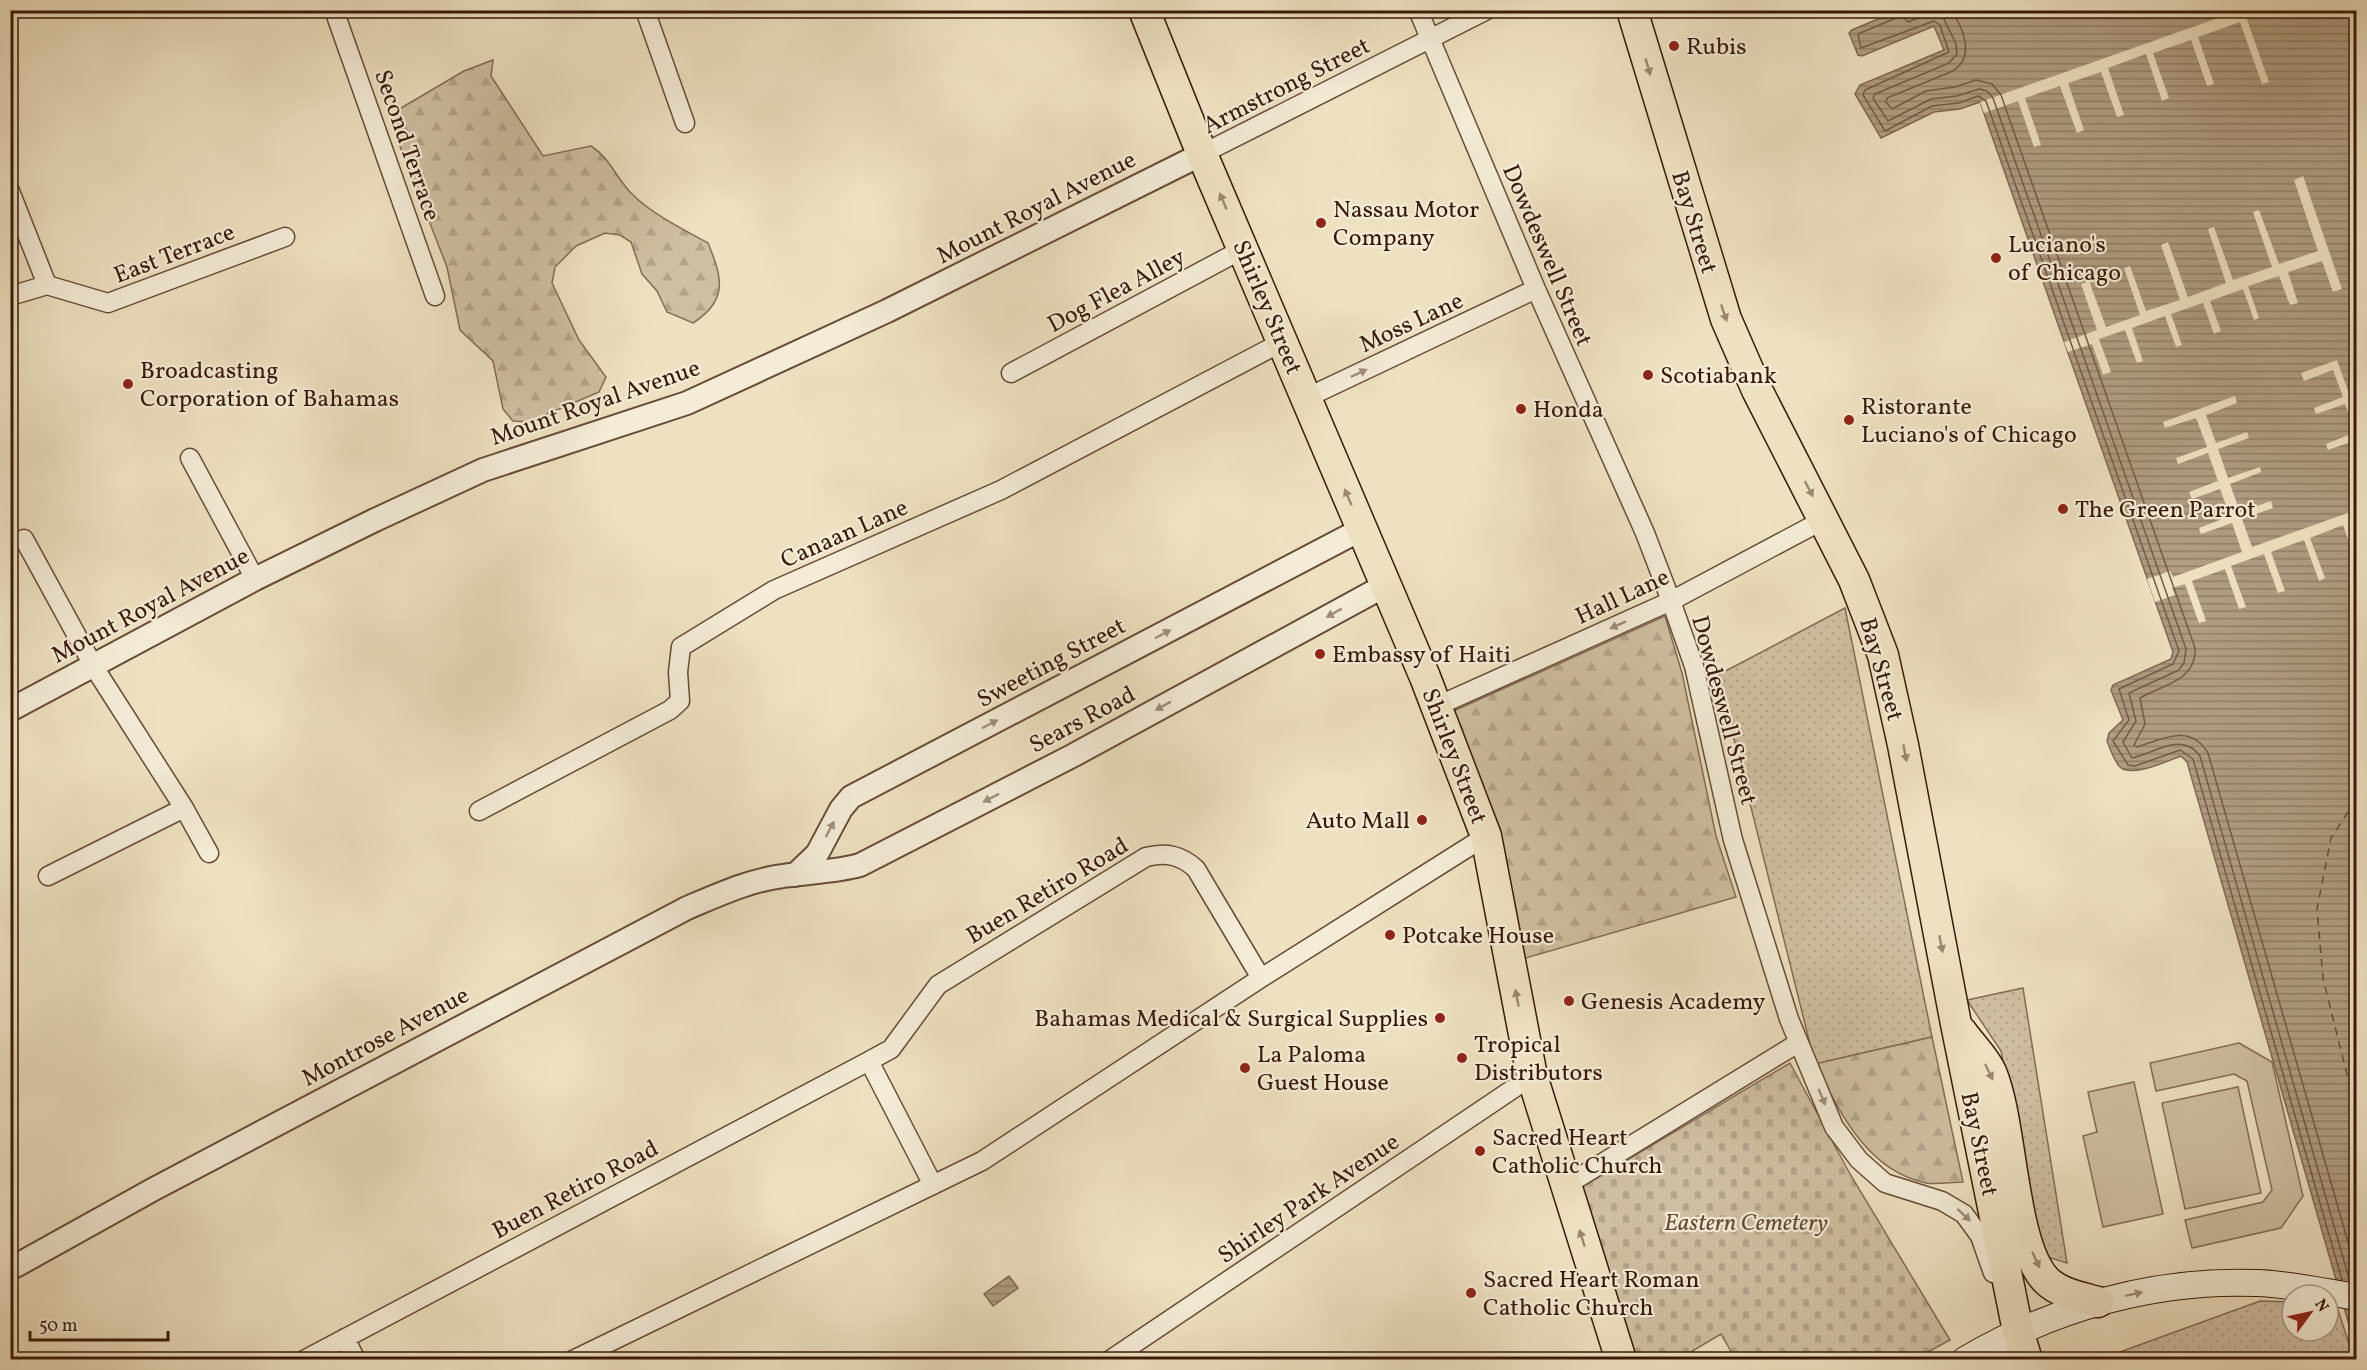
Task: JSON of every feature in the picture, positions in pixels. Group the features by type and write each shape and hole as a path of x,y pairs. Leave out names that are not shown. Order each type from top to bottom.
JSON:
{"highway":[{"name":"Shirley Street","path":"1144,10 1202,154 1386,585 1486,836 1532,1076 1621,1359"},
{"name":"Bay Street","path":"1632,10 1726,319 1757,390 1825,519 1854,580 1883,655 1903,745 2013,1334 2027,1359"},
{"path":"1956,1024 1991,1072 2004,1123 2022,1223 2034,1260 2045,1279 2059,1290 2098,1302"}],"main road":[{"path":"1965,1359 2013,1334 2098,1302 2180,1285 2258,1283 2356,1297"}],"street":[{"name":"Second Terrace","path":"334,10 435,296"},
{"path":"645,10 685,123"},
{"name":"Dowdeswell Street","path":"1418,10 1536,289 1645,534 1671,600 1694,666 1733,840 1798,1043 1834,1127 1869,1172 1885,1183 1954,1206 1972,1222 1987,1253 2001,1320 2013,1334"},
{"name":"Armstrong Street","path":"1202,154 1488,10"},
{"name":"Mount Royal Avenue","path":"10,710 255,579 483,470 687,403 887,311 1202,154"},
{"path":"10,191 47,285 10,296"},
{"name":"East Terrace","path":"47,285 108,303 285,237"},
{"name":"Dog Flea Alley","path":"1011,373 1243,249"},
{"name":"Moss Lane","path":"1306,398 1536,289"},
{"name":"Canaan Lane","path":"479,810 670,710 680,701 678,672 681,647 728,616 774,590 1001,490 1282,342"},
{"path":"190,458 255,579"},
{"name":"Hall Lane","path":"1435,707 1671,600 1825,519"},
{"name":"Sweeting Street","path":"795,875 817,854 841,809 851,797 1362,529"},
{"path":"24,539 94,667 184,808 209,854"},
{"name":"Sears Road","path":"795,875 860,865 1074,755 1386,585"},
{"path":"48,876 184,808"},
{"path":"573,1359 982,1161 1260,978 1486,836"},
{"name":"Buen Retiro Road","path":"304,1359 891,1049 938,985 1146,857 1162,853 1188,861 1196,869 1260,978"},
{"name":"Montrose Avenue","path":"10,1269 164,1184 666,918 732,889 795,875"},
{"path":"1565,1185 1798,1043"},
{"path":"869,1061 933,1185"},
{"name":"Shirley Park Avenue","path":"1110,1359 1532,1076"},
{"path":"345,1338 356,1359"}],"green space":[{"path":"493,60 491,76 543,156 591,146 603,156 638,200 667,220 708,243 719,277 717,297 712,306 693,323 667,312 657,291 642,274 631,242 620,235 605,233 576,246 555,267 552,283 579,340 606,377 599,392 529,422 513,421 503,409 493,361 460,330 447,267 400,146 396,111 464,71"},
{"path":"1845,608 1932,1037 1815,1064 1718,675"},
{"path":"1665,616 1682,673 1716,836 1736,897 1522,959 1449,713"},
{"path":"2023,988 2067,1263 2041,1255 2001,1051 1967,1000"},
{"path":"1932,1037 1963,1182 1926,1183 1905,1176 1887,1166 1872,1153 1846,1120 1815,1064"},
{"path":"2239,1043 2272,1062 2303,1196 2281,1228 2192,1248 2185,1220 2263,1202 2272,1190 2247,1081 2234,1074 2156,1091 2150,1063"},
{"name":"Eastern Cemetery","path":"1790,1063 1850,1174 1950,1340 1915,1359 1736,1360 1721,1334 1679,1359 1632,1359 1575,1191"},
{"path":"2134,1082 2163,1214 2103,1227 2083,1136 2097,1132 2088,1092"},
{"path":"2238,1087 2261,1193 2185,1209 2162,1103"},
{"path":"2260,1301 2280,1302 2280,1343 2340,1343 2340,1316 2354,1359 2098,1360"}],"water":[{"path":"1899,10 2356,11 2356,1349 2340,1293 2340,1283 2337,1283 2187,762 2181,756 2149,768 2124,770 2115,761 2107,741 2109,733 2123,720 2111,690 2113,685 2171,659 2173,652 1980,102 1960,109 1934,112 1881,138 1855,94 1860,85 1944,50 1934,26 1862,56 1858,55 1849,33"},
{"path":"1009,1276 1018,1288 993,1306 984,1294"}],"pier":[{"path":"2241,10 2244,11 2269,82 2262,84 2240,22 2198,37 2214,84 2207,86 2191,40 2153,53 2169,98 2162,101 2146,54 2108,68 2124,115 2117,117 2101,72 2068,83 2084,130 2077,133 2060,86 2025,98 2041,145 2034,147 2018,101 1984,113 1980,102"},
{"path":"2303,176 2342,289 2333,292 2322,261 2288,272 2298,303 2290,305 2279,276 2248,286 2259,318 2254,320 2243,289 2210,301 2221,331 2214,334 2203,303 2171,314 2182,345 2176,347 2165,316 2132,328 2143,361 2137,363 2125,330 2099,339 2111,372 2103,375 2092,344 2068,352 2064,342 2097,330 2081,284 2089,281 2106,327 2140,315 2124,268 2130,266 2146,311 2180,300 2161,245 2168,242 2188,297 2226,283 2208,229 2214,227 2233,280 2272,267 2253,212 2259,210 2279,264 2318,251 2294,180"},
{"path":"2337,360 2356,413 2356,432 2345,404 2316,414 2314,408 2343,397 2333,370 2304,381 2301,373"},
{"path":"2235,396 2237,403 2206,415 2216,443 2247,432 2249,438 2218,449 2228,478 2260,467 2261,472 2230,484 2240,512 2271,501 2273,508 2242,519 2252,547 2356,510 2356,519 2350,522 2356,541 2356,562 2343,525 2310,538 2325,578 2319,581 2304,540 2271,552 2285,591 2278,593 2264,554 2231,566 2246,607 2239,609 2225,569 2192,581 2206,621 2199,623 2185,584 2172,588 2175,595 2155,602 2147,579 2170,571 2173,577 2242,552 2232,523 2201,534 2199,528 2230,516 2220,489 2192,499 2189,492 2218,481 2208,453 2178,464 2176,458 2207,447 2196,418 2165,428 2163,422"},
{"path":"2356,432 2356,440 2328,450 2326,444"}],"ferry route":[{"path":"2356,800 2331,838 2317,909 2323,978 2356,1111"}],"place":[{"name":"Rubis","path":"1674,46"},
{"name":"Nassau Motor Company","path":"1321,223"},
{"name":"Luciano's of Chicago","path":"1996,258"},
{"name":"Scotiabank","path":"1648,375"},
{"name":"Broadcasting Corporation of Bahamas","path":"128,384"},
{"name":"Honda","path":"1521,409"},
{"name":"Ristorante Luciano's of Chicago","path":"1849,420"},
{"name":"The Green Parrot","path":"2063,509"},
{"name":"Embassy of Haiti","path":"1320,654"},
{"name":"Auto Mall","path":"1422,820"},
{"name":"Potcake House","path":"1390,935"},
{"name":"Genesis Academy","path":"1569,1001"},
{"name":"Bahamas Medical & Surgical Supplies","path":"1440,1018"},
{"name":"Tropical Distributors","path":"1462,1058"},
{"name":"La Paloma Guest House","path":"1245,1068"},
{"name":"Sacred Heart Catholic Church","path":"1480,1151"},
{"name":"Sacred Heart Roman Catholic Church","path":"1471,1293"}]}
